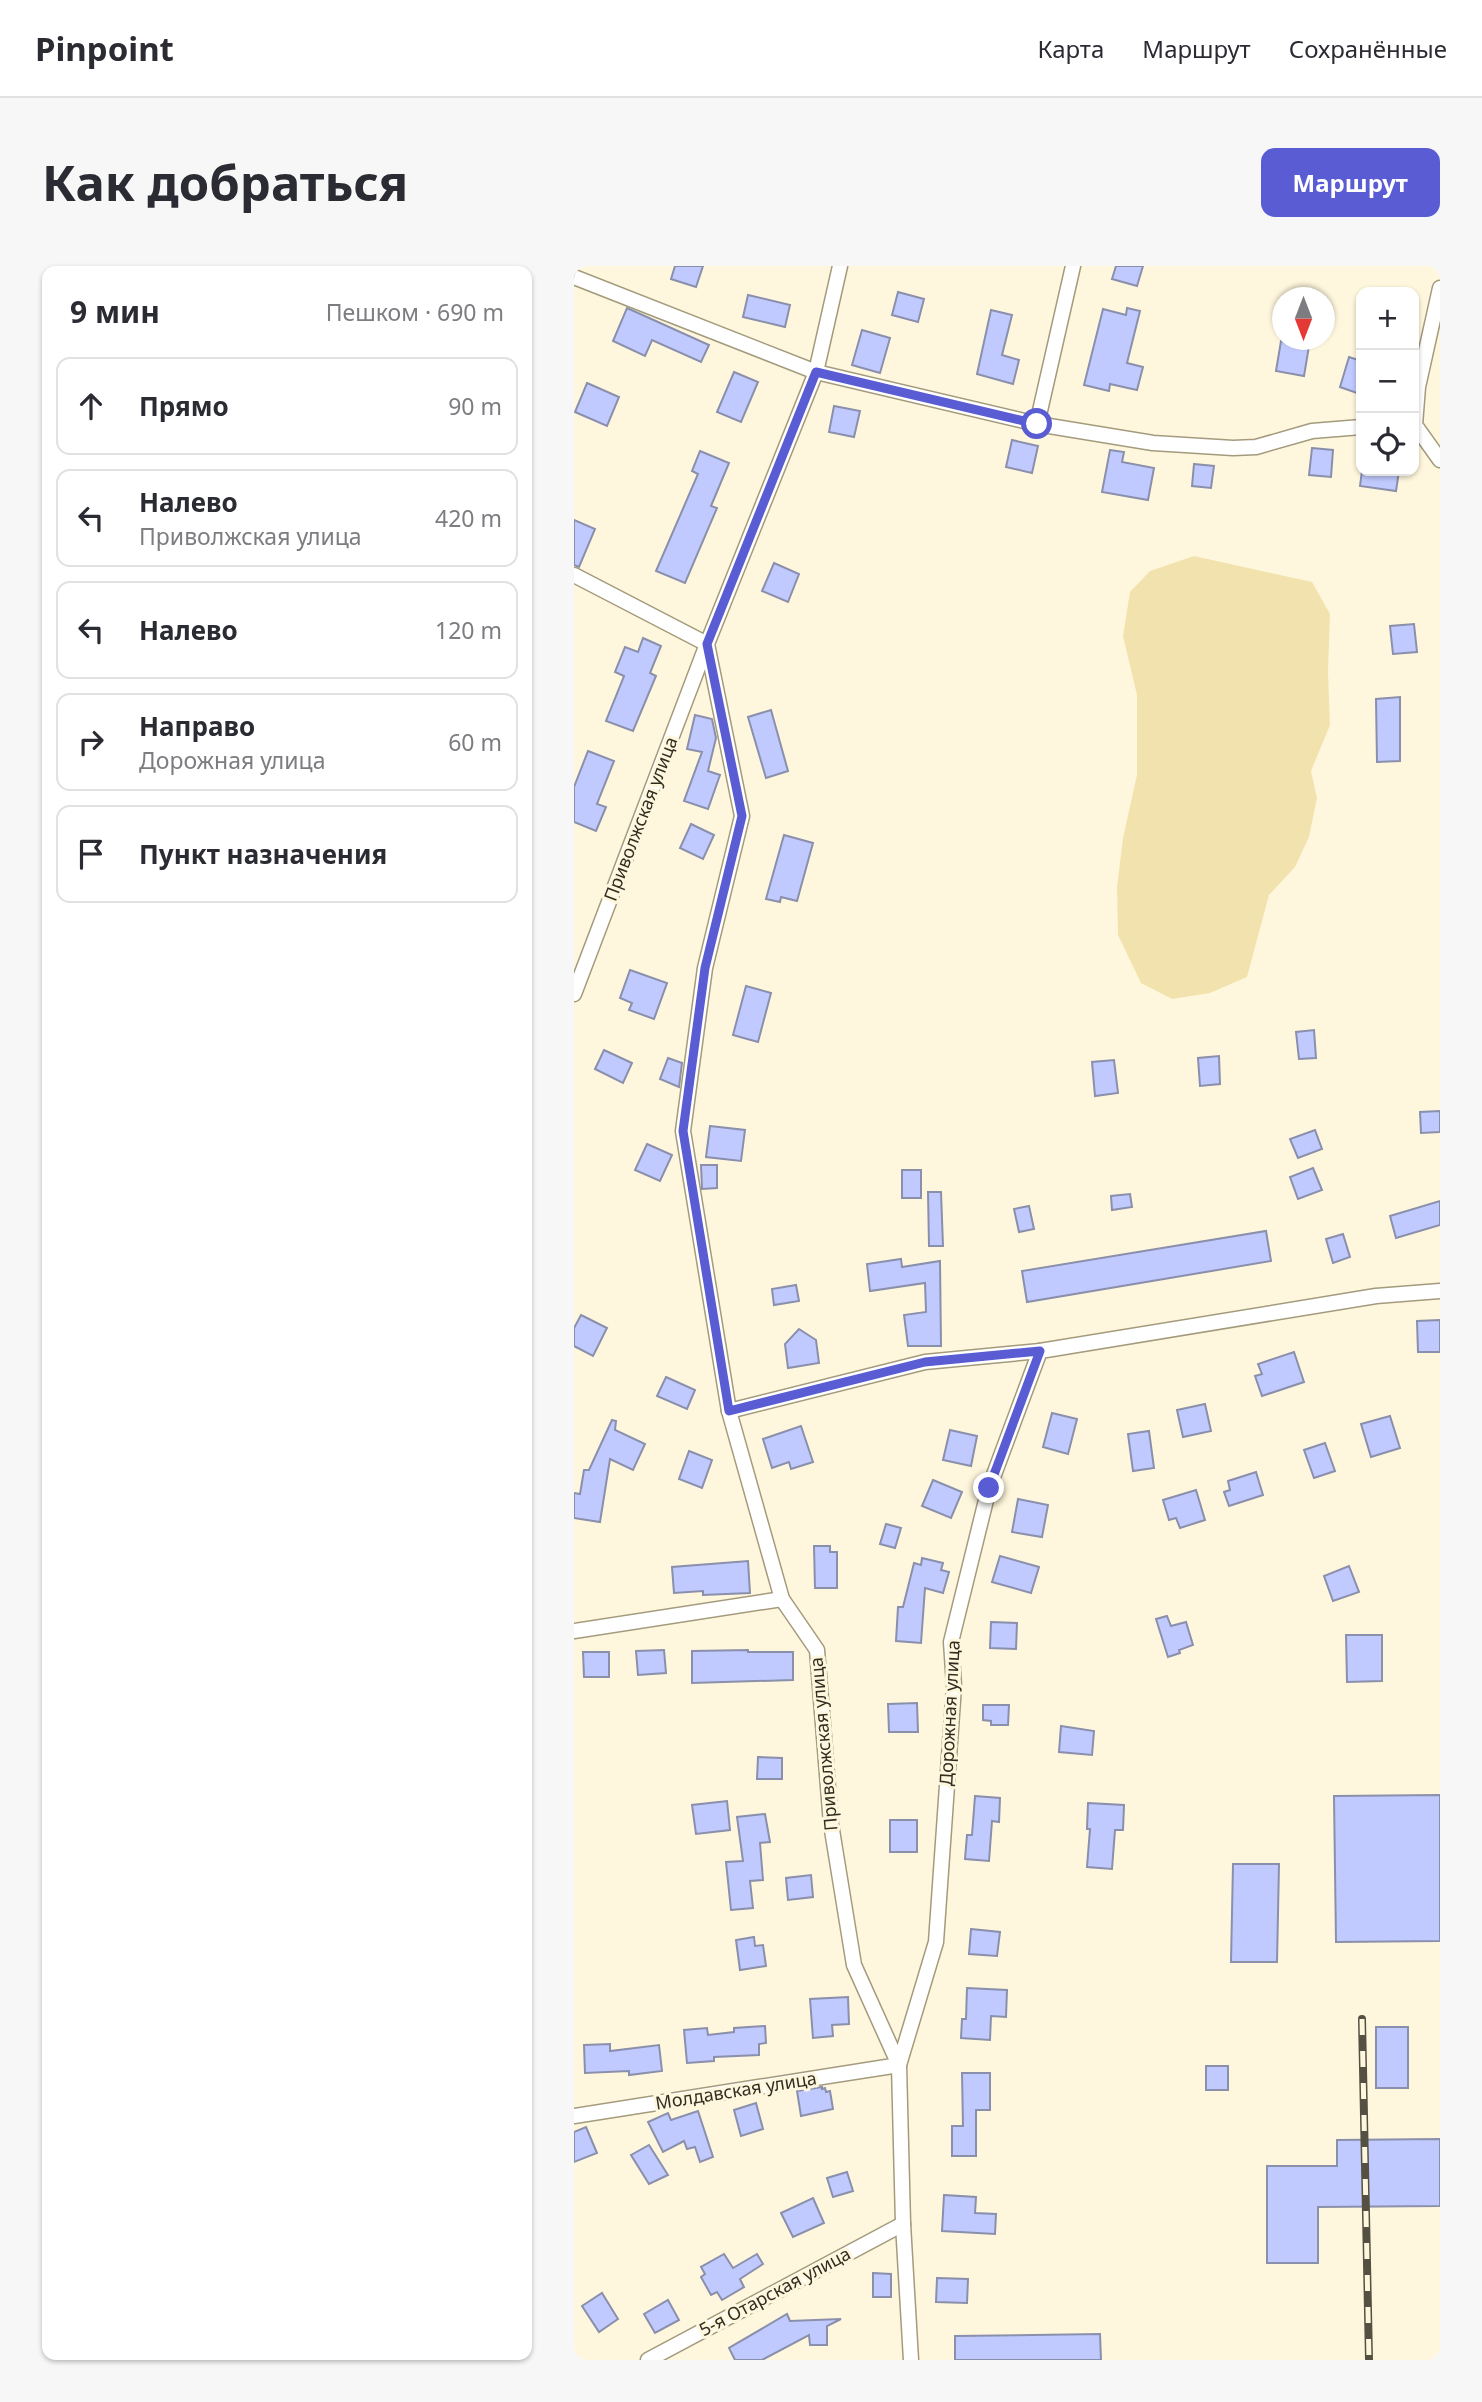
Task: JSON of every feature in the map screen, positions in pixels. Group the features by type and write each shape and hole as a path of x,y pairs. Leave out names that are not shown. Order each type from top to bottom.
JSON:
{"street":[{"name":"Приволжская улица","path":"574,994 707,644 816,372 840,266"},
{"path":"1037,424 1073,266"},
{"path":"574,277 816,372 1037,424 1153,443 1233,449 1256,447 1312,431 1356,427"},
{"path":"1416,413 1418,387 1440,288"},
{"path":"1419,431 1440,460"},
{"path":"574,575 707,644"},
{"name":"Приволжская улица","path":"707,644 742,816 705,968 683,1131 729,1411 782,1599 817,1650 831,1824 854,1965 899,2065"},
{"path":"729,1411 925,1362 1040,1351 1376,1296 1440,1291"},
{"name":"Дорожная улица","path":"911,2360 903,2224 899,2065 936,1942 954,1686 951,1642 989,1488 1040,1351"},
{"path":"574,1631 782,1599"},
{"name":"Молдавская улица","path":"574,2116 899,2065"},
{"name":"5-я Отарская улица","path":"648,2360 903,2224"}],"shaded area":[{"path":"1194,556 1312,582 1330,614 1330,725 1311,771 1317,798 1309,837 1295,867 1269,895 1247,977 1210,993 1172,999 1141,983 1118,935 1117,887 1123,838 1137,775 1137,695 1123,636 1130,592 1150,571"}],"building":[{"path":"675,266 703,266 696,287 671,279"},
{"path":"1116,266 1143,266 1137,286 1112,279"},
{"path":"898,292 924,299 918,322 892,315"},
{"path":"748,295 790,305 785,327 743,317"},
{"path":"627,308 709,345 701,362 652,340 645,356 613,341"},
{"path":"1127,308 1140,311 1127,363 1143,367 1137,390 1110,384 1109,391 1084,385 1103,309 1126,315"},
{"path":"991,310 1012,315 1002,355 1019,360 1013,384 977,374"},
{"path":"862,330 890,338 880,373 852,365"},
{"path":"1280,350 1308,350 1304,376 1276,371"},
{"path":"1349,357 1356,359 1356,393 1340,387"},
{"path":"734,372 758,382 741,422 717,412"},
{"path":"587,383 619,397 607,426 575,412"},
{"path":"834,406 860,411 854,437 829,432"},
{"path":"1012,440 1038,446 1032,473 1006,467"},
{"path":"1312,448 1333,450 1331,477 1309,475"},
{"path":"1110,450 1124,452 1122,462 1154,468 1148,500 1102,492"},
{"path":"700,451 729,463 711,506 717,508 685,583 656,571 698,474 692,471"},
{"path":"1194,464 1214,466 1211,488 1192,486"},
{"path":"1361,476 1398,476 1396,491 1360,486"},
{"path":"574,520 595,529 579,567 574,565"},
{"path":"774,563 799,574 788,602 762,591"},
{"path":"1414,624 1417,652 1393,654 1390,626"},
{"path":"643,638 661,646 650,673 656,676 633,731 606,721 624,676 615,672 625,647 638,652"},
{"path":"1400,697 1400,761 1377,762 1376,699"},
{"path":"771,710 788,771 766,778 748,717"},
{"path":"695,715 712,719 716,738 708,771 720,775 708,809 684,801 702,752 687,749"},
{"path":"588,751 614,761 597,804 606,807 596,831 574,822 574,787"},
{"path":"691,824 714,835 703,859 680,848"},
{"path":"784,835 813,843 797,901 781,897 780,902 766,899"},
{"path":"630,970 667,983 654,1019 629,1010 632,1003 620,998"},
{"path":"746,986 771,993 758,1042 733,1035"},
{"path":"1314,1030 1316,1058 1299,1059 1296,1032"},
{"path":"604,1050 632,1063 623,1083 595,1069"},
{"path":"1219,1056 1220,1084 1200,1086 1198,1058"},
{"path":"668,1058 682,1063 679,1087 660,1079"},
{"path":"1114,1060 1118,1093 1095,1096 1092,1062"},
{"path":"1440,1111 1440,1132 1421,1133 1420,1112"},
{"path":"710,1126 745,1130 741,1161 706,1157"},
{"path":"1315,1130 1322,1149 1298,1158 1290,1139"},
{"path":"647,1144 672,1155 660,1181 635,1170"},
{"path":"701,1165 717,1165 717,1188 702,1189"},
{"path":"1313,1168 1322,1190 1298,1199 1290,1177"},
{"path":"902,1170 921,1170 921,1198 902,1198"},
{"path":"928,1192 941,1192 943,1246 929,1246"},
{"path":"1130,1194 1132,1207 1112,1210 1111,1196"},
{"path":"1440,1201 1440,1225 1396,1238 1390,1216"},
{"path":"1029,1206 1034,1229 1019,1232 1014,1209"},
{"path":"1266,1231 1271,1261 1027,1302 1022,1271"},
{"path":"1343,1234 1350,1257 1333,1263 1326,1239"},
{"path":"901,1259 902,1267 940,1261 941,1346 908,1346 904,1315 926,1312 925,1283 870,1291 867,1264"},
{"path":"796,1285 799,1301 774,1305 772,1289"},
{"path":"581,1315 607,1328 593,1356 574,1346 574,1328"},
{"path":"1440,1320 1440,1352 1418,1352 1417,1321"},
{"path":"799,1329 816,1340 819,1363 788,1368 785,1344"},
{"path":"1294,1352 1304,1382 1262,1396 1255,1376 1262,1374 1258,1364"},
{"path":"666,1377 695,1390 687,1409 657,1396"},
{"path":"1205,1404 1211,1431 1183,1437 1177,1410"},
{"path":"1052,1413 1077,1419 1068,1454 1043,1447"},
{"path":"1390,1416 1400,1448 1371,1457 1361,1424"},
{"path":"612,1420 616,1421 615,1430 645,1444 633,1470 610,1459 600,1522 574,1518 574,1493 580,1494 584,1470 589,1470"},
{"path":"801,1426 813,1462 791,1469 789,1462 772,1468 763,1439"},
{"path":"950,1430 977,1436 971,1466 943,1460"},
{"path":"1149,1431 1154,1468 1133,1471 1128,1434"},
{"path":"1325,1443 1335,1471 1314,1478 1304,1450"},
{"path":"689,1451 712,1460 702,1488 679,1479"},
{"path":"1256,1472 1263,1495 1229,1506 1224,1492 1230,1490 1228,1481"},
{"path":"933,1480 962,1492 951,1518 922,1506"},
{"path":"1196,1490 1205,1520 1180,1528 1176,1518 1169,1520 1163,1500"},
{"path":"1018,1499 1048,1505 1042,1537 1012,1532"},
{"path":"886,1524 901,1528 895,1548 880,1544"},
{"path":"814,1546 830,1546 830,1552 837,1552 837,1588 815,1588"},
{"path":"1000,1556 1039,1567 1031,1593 992,1582"},
{"path":"922,1558 943,1563 941,1570 949,1572 943,1593 925,1588 921,1643 896,1641 898,1607 903,1607 914,1563 921,1565"},
{"path":"748,1561 750,1593 674,1593 672,1567"},
{"path":"1349,1566 1359,1592 1333,1601 1324,1576"},
{"path":"1167,1616 1171,1626 1186,1622 1193,1645 1168,1657 1156,1619"},
{"path":"991,1622 1017,1623 1016,1649 990,1648"},
{"path":"1346,1635 1382,1635 1382,1681 1347,1682"},
{"path":"664,1650 666,1673 638,1675 636,1651"},
{"path":"692,1651 793,1652 793,1680 692,1683"},
{"path":"583,1652 609,1652 609,1677 584,1677"},
{"path":"917,1703 918,1732 889,1732 888,1704"},
{"path":"983,1705 1009,1705 1008,1725 991,1725 991,1721 983,1720"},
{"path":"1061,1726 1094,1731 1092,1755 1059,1752"},
{"path":"758,1757 782,1758 782,1779 757,1779"},
{"path":"1440,1795 1440,1941 1336,1942 1334,1796"},
{"path":"975,1796 1000,1798 999,1822 992,1821 989,1861 965,1859 967,1835 972,1835"},
{"path":"727,1801 730,1830 696,1834 692,1805"},
{"path":"1088,1803 1124,1805 1123,1830 1115,1830 1112,1869 1087,1867 1090,1829 1087,1829"},
{"path":"765,1814 770,1842 760,1843 763,1880 750,1881 753,1908 731,1910 726,1862 743,1861 737,1817"},
{"path":"890,1820 917,1820 917,1852 890,1852"},
{"path":"1233,1864 1279,1864 1277,1962 1231,1962"},
{"path":"811,1875 813,1897 788,1900 786,1878"},
{"path":"971,1929 1000,1932 997,1956 969,1954"},
{"path":"754,1937 755,1946 763,1945 766,1966 740,1970 736,1940"},
{"path":"967,1988 1007,1990 1006,2017 991,2016 990,2040 961,2038 962,2019 966,2019"},
{"path":"848,1997 849,2024 832,2025 833,2036 813,2038 810,1999"},
{"path":"765,2026 766,2043 759,2044 759,2055 714,2057 714,2061 687,2063 684,2030 707,2028 708,2035 734,2032 734,2028"},
{"path":"1376,2027 1408,2027 1408,2088 1376,2088"},
{"path":"610,2044 610,2051 659,2045 662,2071 629,2075 629,2071 585,2073 584,2045"},
{"path":"1206,2066 1228,2066 1228,2090 1206,2090"},
{"path":"962,2073 990,2073 990,2110 976,2110 976,2156 952,2156 952,2126 963,2126"},
{"path":"822,2087 826,2092 830,2091 833,2109 801,2116 797,2091"},
{"path":"756,2103 763,2129 741,2136 734,2110"},
{"path":"698,2111 713,2157 700,2162 695,2147 687,2149 684,2141 663,2152 648,2122 668,2113 671,2120"},
{"path":"586,2127 597,2153 574,2162 574,2132"},
{"path":"1440,2139 1440,2206 1318,2207 1318,2263 1267,2263 1267,2166 1337,2166 1337,2140"},
{"path":"649,2145 668,2175 649,2184 631,2155"},
{"path":"847,2172 853,2191 833,2197 827,2178"},
{"path":"944,2195 976,2197 975,2213 996,2214 995,2234 942,2231"},
{"path":"813,2198 824,2223 793,2237 781,2213"},
{"path":"724,2254 733,2268 757,2254 763,2264 740,2279 744,2287 722,2300 717,2292 711,2295 701,2277 705,2274 701,2267"},
{"path":"873,2273 891,2274 891,2297 873,2297"},
{"path":"937,2278 968,2279 967,2303 936,2302"},
{"path":"602,2293 618,2319 599,2332 582,2306"},
{"path":"668,2300 679,2320 655,2333 644,2314"},
{"path":"787,2314 790,2321 841,2319 827,2326 827,2345 810,2345 809,2335 762,2360 735,2360 729,2348"},
{"path":"1100,2334 1101,2360 955,2360 955,2336"}],"railway":[{"path":"1362,2019 1369,2360"}],"route":[{"path":"989,1488 1040,1351 925,1362 729,1411 683,1131 705,968 742,816 707,644 816,372 1037,424"}]}
